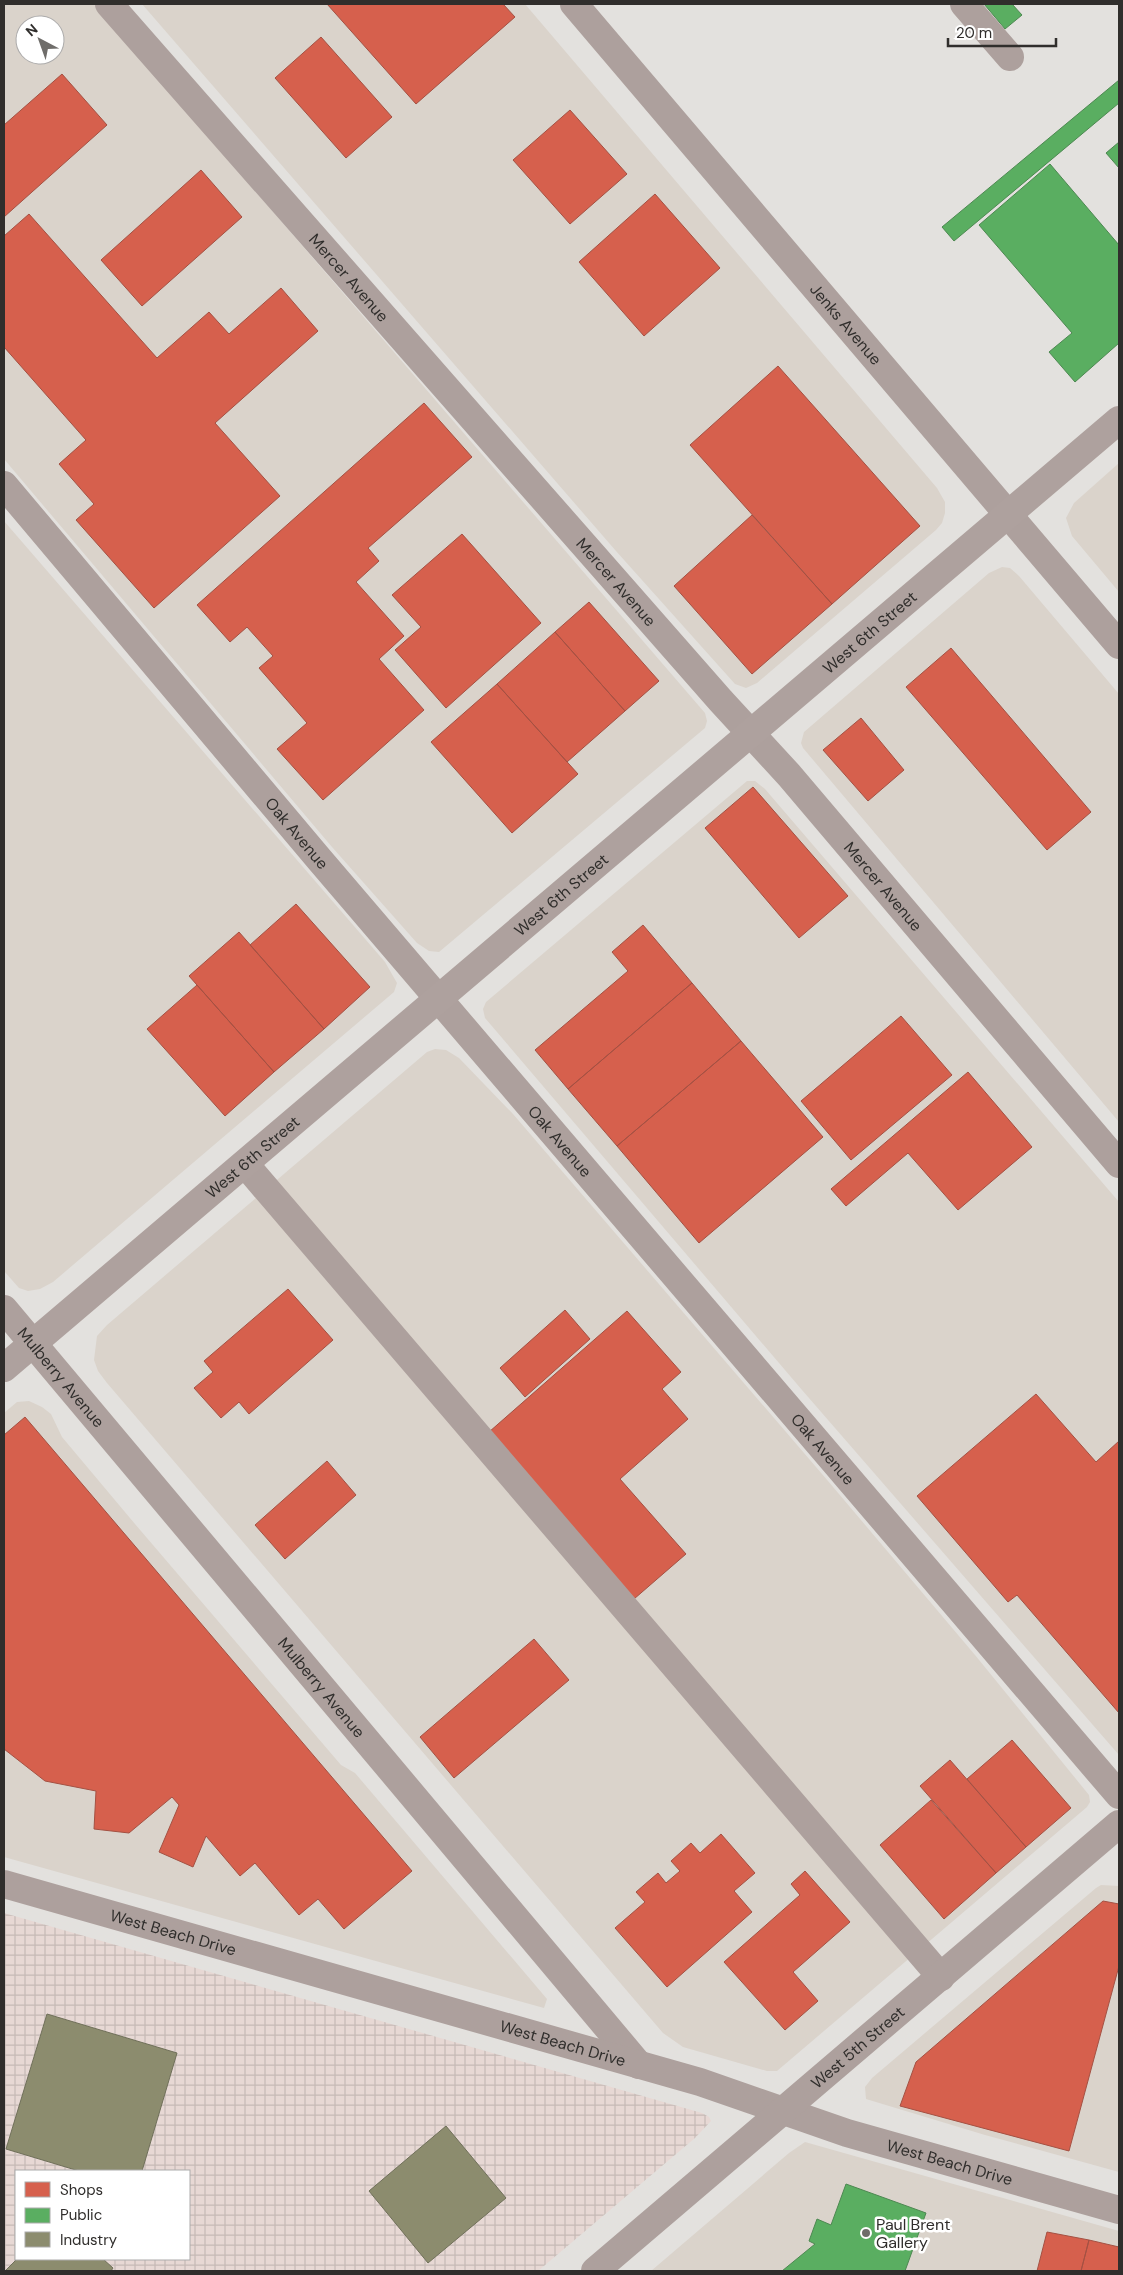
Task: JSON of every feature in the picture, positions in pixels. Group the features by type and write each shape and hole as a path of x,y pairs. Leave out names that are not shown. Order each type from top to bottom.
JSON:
{"main road":[{"name":"West 6th Street","path":"4,1368 1119,420"}],"street":[{"name":"Mercer Avenue","path":"109,4 789,775 1119,1164"},
{"name":"Jenks Avenue","path":"574,4 1119,645"},
{"path":"964,4 1010,57"},
{"name":"Oak Avenue","path":"4,485 319,859 1119,1795"},
{"path":"245,1164 941,1977"},
{"name":"Mulberry Avenue","path":"4,1309 639,2065"},
{"name":"West 5th Street","path":"595,2271 1118,1828"},
{"name":"West Beach Drive","path":"4,1884 700,2082 847,2133 1119,2210"}],"shaded area":[{"path":"4,4 94,4 705,713 707,721 705,728 439,952 429,951 417,943 332,847 4,459"},
{"path":"142,4 525,4 937,488 945,502 945,513 942,523 757,683 746,688 735,684 616,551"},
{"path":"1119,463 1119,592 1072,536 1066,518 1074,503"},
{"path":"4,521 385,962 397,983 394,992 53,1282 40,1289 28,1291 19,1288 4,1271"},
{"path":"1002,567 1010,568 1019,576 1119,694 1119,1122 803,748 801,743 804,732 989,573"},
{"path":"747,781 755,781 765,789 1119,1202 1119,1755 802,1390 485,1018 483,1009 486,1002"},
{"path":"435,1049 446,1050 459,1058 513,1114 828,1481 975,1655 1089,1795 1090,1802 1087,1807 777,2071 767,2071 683,2047 663,2033 107,1383 98,1371 94,1360 97,1336 107,1325 427,1052"},
{"path":"29,1401 51,1414 62,1437 135,1524 341,1765 355,1773 547,1999 544,2008 4,1857 4,1413 17,1402"},
{"path":"1101,1885 1119,1886 1119,2172 985,2135 866,2099 865,2087 872,2078"},
{"path":"4,1913 702,2113 709,2117 711,2121 695,2138 538,2271 4,2271"},
{"path":"805,2142 1119,2231 1119,2271 651,2271 789,2153"}],"building: Shops":[{"path":"327,4 503,4 515,17 416,104"},
{"path":"321,37 392,117 346,158 275,78"},
{"path":"62,74 107,125 4,217 4,125"},
{"path":"570,110 627,174 570,224 513,160"},
{"path":"201,170 242,217 142,306 101,260"},
{"path":"655,194 720,268 644,336 579,262"},
{"path":"29,214 157,358 209,312 229,334 281,288 318,331 215,423 280,496 154,608 76,520 94,504 59,464 86,440 4,347 4,236"},
{"path":"778,366 920,526 832,604 690,445"},
{"path":"424,403 472,457 368,548 379,561 356,582 404,636 379,659 424,710 323,800 277,749 307,723 259,668 273,656 247,627 230,642 197,605"},
{"path":"752,515 832,604 752,674 674,586"},
{"path":"462,534 541,623 446,708 395,650 421,627 392,595"},
{"path":"589,602 659,681 625,711 555,632"},
{"path":"555,632 625,711 567,762 497,684"},
{"path":"951,648 1091,812 1047,850 906,687"},
{"path":"497,684 578,774 512,833 431,742"},
{"path":"861,718 904,770 868,801 823,750"},
{"path":"753,787 848,896 799,938 705,828"},
{"path":"296,904 370,987 324,1029 250,945"},
{"path":"643,925 692,983 568,1089 535,1050 628,971 612,952"},
{"path":"239,932 324,1029 274,1072 189,976"},
{"path":"692,983 741,1041 617,1146 568,1089"},
{"path":"197,985 274,1072 225,1116 147,1029"},
{"path":"901,1016 952,1075 851,1160 801,1101"},
{"path":"741,1041 823,1137 699,1243 617,1146"},
{"path":"968,1072 1032,1147 958,1210 908,1153 846,1206 831,1189"},
{"path":"288,1289 333,1340 249,1414 239,1402 221,1418 194,1388 213,1372 204,1361"},
{"path":"565,1310 590,1339 525,1397 500,1368"},
{"path":"627,1311 681,1372 662,1389 688,1419 620,1479 686,1554 634,1599 489,1432"},
{"path":"1036,1394 1096,1462 1119,1441 1119,1713 1017,1595 1008,1602 917,1496"},
{"path":"25,1417 412,1871 344,1929 318,1899 299,1915 255,1863 240,1876 206,1836 193,1867 159,1852 179,1805 172,1797 129,1833 94,1829 96,1791 45,1781 4,1749 4,1435"},
{"path":"327,1461 356,1495 285,1559 255,1525"},
{"path":"534,1639 569,1680 454,1778 420,1737"},
{"path":"1012,1740 1071,1808 1026,1847 967,1779"},
{"path":"950,1760 1026,1847 996,1873 920,1786"},
{"path":"931,1800 996,1873 944,1919 880,1845"},
{"path":"721,1834 755,1873 734,1891 752,1912 667,1987 615,1928 645,1902 636,1892 658,1873 666,1883 680,1871 671,1861 691,1843 700,1853"},
{"path":"805,1871 850,1922 793,1972 818,2001 785,2030 724,1962 800,1895 791,1884"},
{"path":"1103,1901 1119,1904 1119,1966 1069,2151 900,2106 916,2062"},
{"path":"1047,2232 1089,2240 1081,2271 1037,2271"},
{"path":"1089,2240 1119,2247 1119,2271 1081,2271"}],"building: Public":[{"path":"984,4 1012,4 1022,15 1005,29"},
{"path":"1119,80 1119,103 954,241 942,227"},
{"path":"1119,142 1119,168 1106,153"},
{"path":"1050,164 1119,245 1119,343 1075,382 1049,352 1072,333 979,225"},
{"name":"Paul Brent Gallery","path":"846,2184 926,2213 905,2271 782,2271 815,2244 809,2241 817,2219 831,2225"}],"building: Industry":[{"path":"47,2014 177,2053 142,2170 76,2170 6,2149"},
{"path":"446,2126 506,2198 428,2263 369,2191"},
{"path":"16,2260 104,2260 113,2268 111,2271 5,2271"}],"place":[{"name":"Paul Brent Gallery","path":"866,2233"}]}
